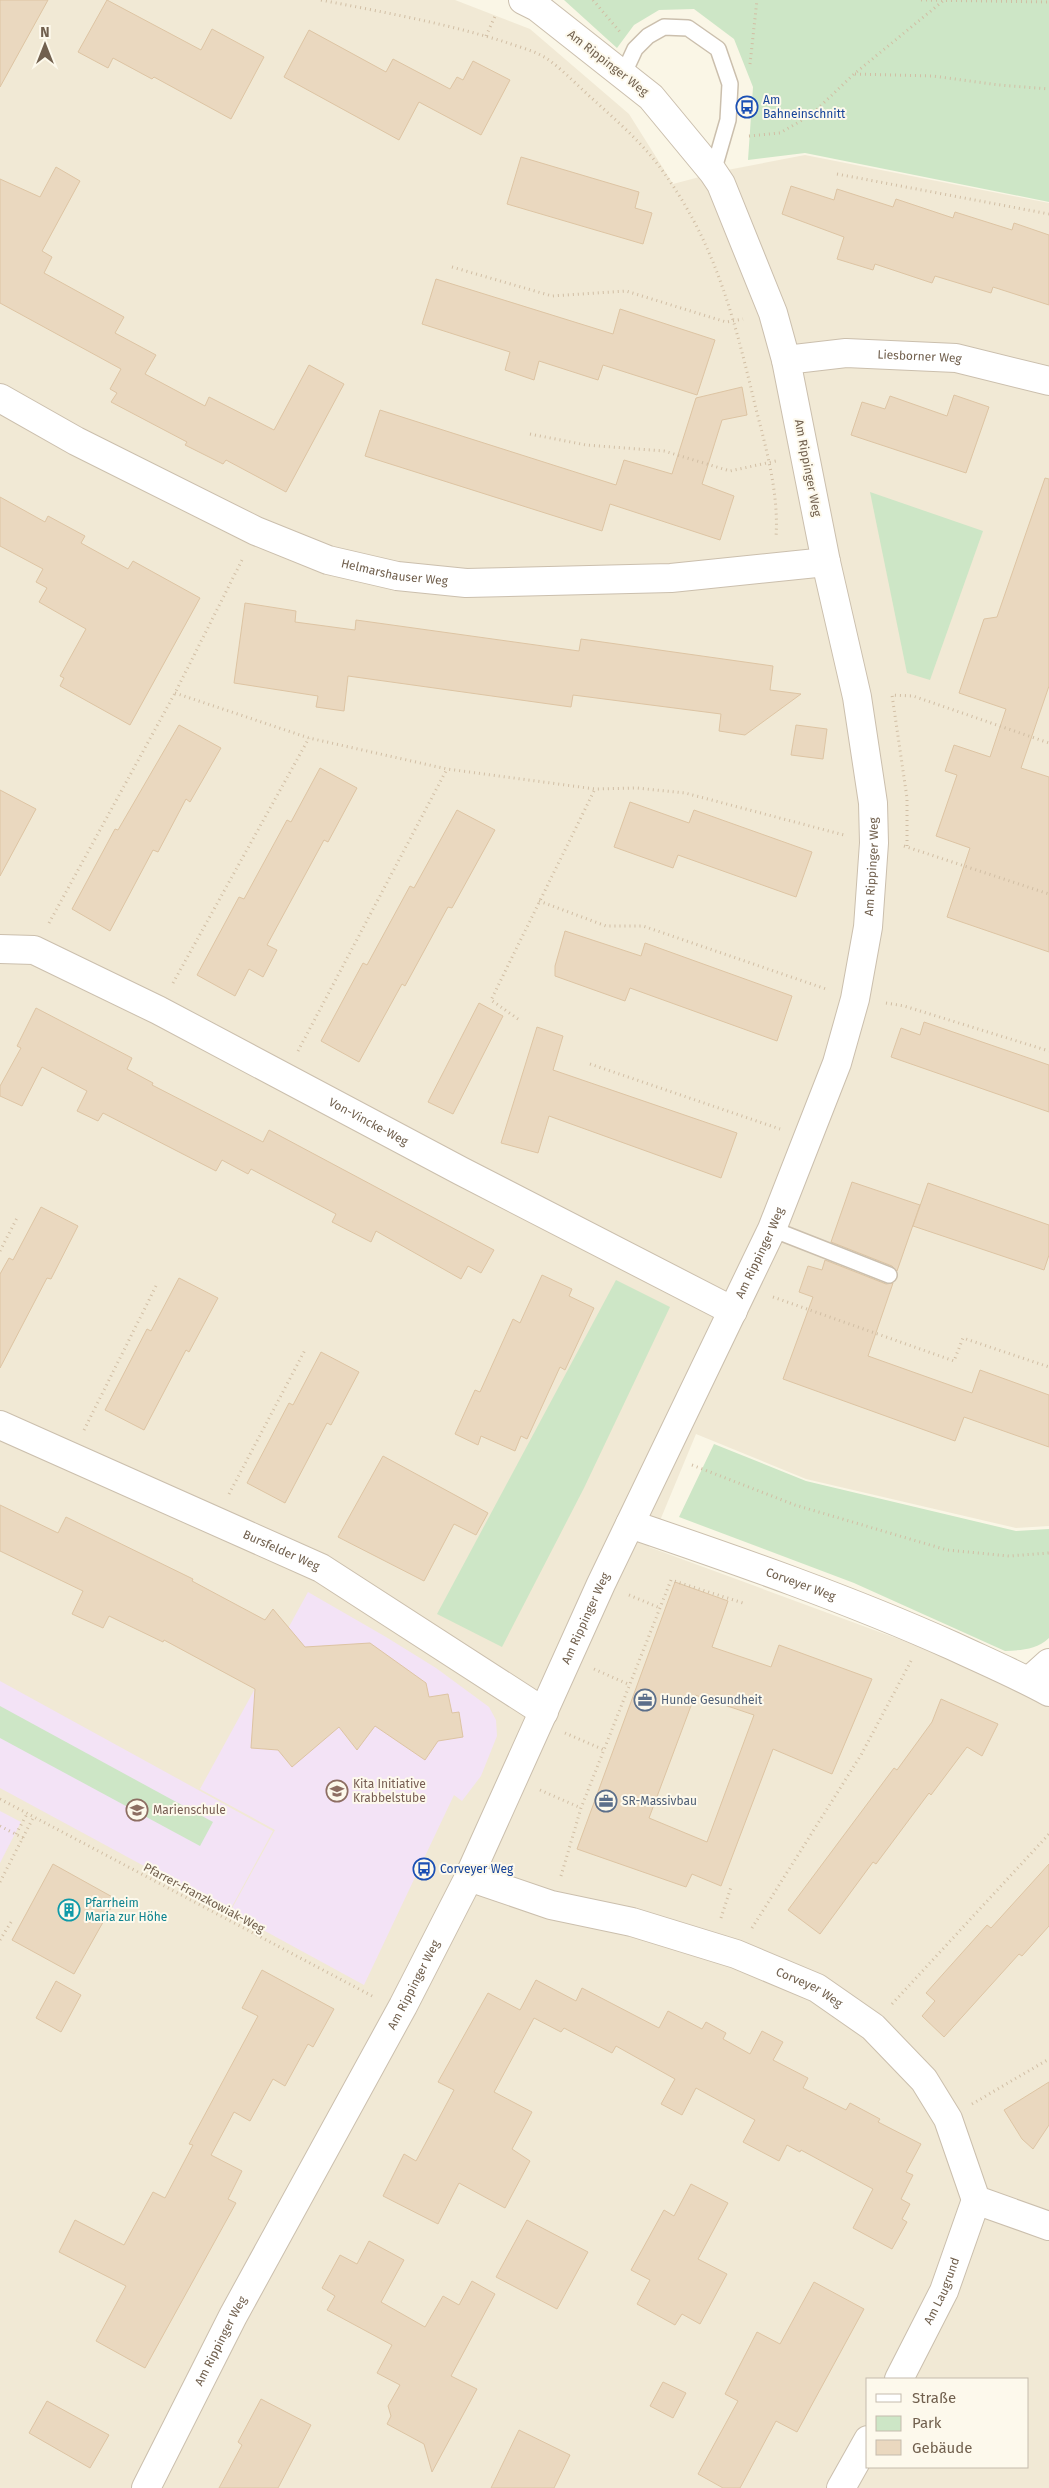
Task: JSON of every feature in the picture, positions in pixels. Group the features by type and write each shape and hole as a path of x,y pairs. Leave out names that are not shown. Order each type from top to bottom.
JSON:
{"street":[{"name":"Am Rippinger Weg","path":"146,2488 233,2316 403,2006 469,1877 662,1453 772,1229 837,1063 855,999 868,927 874,843 873,803 857,697 826,562 807,458 786,360 773,313 721,184 651,97 538,7 511,4"},
{"name":"Liesborner Weg","path":"786,360 846,352 956,358 1049,381"},
{"name":"Helmarshauser Weg","path":"0,398 76,441 256,531 328,560 397,576 466,583 671,578 826,562"},
{"name":"Von-Vincke-Weg","path":"0,949 34,950 158,1010 452,1166 739,1299"},
{"name":"Bursfelder Weg","path":"0,1425 321,1568 544,1712"},
{"name":"Corveyer Weg","path":"630,1524 760,1568 926,1634 1039,1687"},
{"path":"1039,1687 1049,1663"},
{"name":"Corveyer Weg","path":"469,1877 551,1904 632,1922 736,1954 818,1988 874,2027 924,2080 948,2118 976,2200"},
{"path":"976,2200 1049,2226"},
{"name":"Am Laugrund","path":"900,2378 944,2291 976,2200"},
{"path":"841,2488 866,2444"}],"lane":[{"path":"623,75 635,49 648,36 664,27 688,28 718,49 730,84 724,136 713,172"},
{"path":"772,1229 889,1275"}],"path":[{"path":"321,0 407,17 486,36 549,60 624,128 658,165 690,212 706,241 735,320 769,461 777,524 776,544 779,567"},
{"path":"593,0 635,49"},
{"path":"752,40 757,0"},
{"path":"921,0 1049,2"},
{"path":"724,136 744,137 780,133 811,115 854,74 943,1"},
{"path":"486,36 511,4"},
{"path":"854,74 933,76 999,85 1049,89"},
{"path":"838,174 1049,214"},
{"path":"452,267 552,296 626,291 726,322 773,313"},
{"path":"530,434 586,445 664,450 730,471 769,461 807,458"},
{"path":"34,950 175,692 256,531"},
{"path":"175,692 309,738 447,769 596,789 637,788 685,793 874,843 907,846 1049,894"},
{"path":"907,846 907,798 892,695 913,696 1049,743"},
{"path":"158,1010 309,738"},
{"path":"285,1076 447,769"},
{"path":"518,1019 491,1000 596,789"},
{"path":"539,901 606,926 643,926 855,999 904,1006 1049,1051"},
{"path":"590,1064 809,1138"},
{"path":"0,1251 18,1218"},
{"path":"71,1456 156,1286"},
{"path":"739,1299 954,1361 963,1338 1049,1367"},
{"path":"215,1521 305,1350"},
{"path":"662,1453 795,1505 946,1550 1009,1556 1049,1553"},
{"path":"551,1904 571,1850 581,1808 671,1580 743,1603"},
{"path":"628,1594 660,1608"},
{"path":"736,1954 861,1755 926,1634"},
{"path":"610,1676 630,1685"},
{"path":"585,1741 604,1750"},
{"name":"Pfarrer-Franzkowiak-Weg","path":"0,1799 380,2000 403,2006"},
{"path":"562,1799 581,1808"},
{"path":"16,1834 27,1814"},
{"path":"0,1882 34,1818"},
{"path":"0,1826 23,1838"},
{"path":"874,2027 894,2002 1049,1834"},
{"path":"0,1940 12,1919"},
{"path":"948,2118 1049,2058"}],"shaded area":[{"path":"0,0 455,0 530,29 629,114 673,184 722,171 805,155 1049,203 1049,1526 1016,1528 806,1479 696,1434 649,1547 1029,1687 1049,1670 1049,2488 0,2488"},
{"name":"Kita Initiative Krabbelstube","path":"308,1592 436,1668 489,1707 496,1720 497,1736 481,1776 462,1801 454,1795 364,1985 230,1912 275,1830 200,1789"},
{"name":"Marienschule","path":"0,1681 273,1831 229,1912 0,1788"},
{"path":"0,1811 21,1822 0,1863"}],"green space":[{"path":"564,0 1049,0 1049,202 805,153 748,160 753,87 734,39 694,9 659,10 634,25 617,48"},
{"path":"870,492 983,531 930,680 907,673"},
{"path":"616,1280 670,1307 584,1488 502,1647 437,1614"},
{"path":"714,1444 806,1481 1016,1531 1049,1529 1049,1638 1034,1647 1005,1651 854,1583 679,1517"},
{"path":"0,1706 213,1822 200,1846 0,1738"}],"building":[{"path":"0,0 48,0 0,87"},
{"path":"107,0 201,50 212,29 264,57 231,119 154,77 152,79 113,58 108,68 78,52"},
{"path":"309,30 386,72 393,59 450,89 457,77 463,80 473,61 510,80 481,135 419,102 399,140 284,77"},
{"path":"521,157 639,192 635,208 652,213 643,244 507,204"},
{"path":"56,167 80,181 42,251 52,257 44,273 124,317 115,333 156,355 145,374 205,406 209,397 274,430 309,365 344,384 286,492 226,460 223,464 185,445 187,442 111,402 117,393 110,389 121,369 0,303 0,179 40,197"},
{"path":"791,186 834,200 837,189 893,207 896,199 953,218 955,212 1012,230 1014,223 1049,235 1049,305 993,287 991,293 935,276 932,283 875,264 873,270 837,259 844,237 782,214"},
{"path":"436,279 613,334 620,309 715,340 697,395 603,365 598,380 539,361 534,380 505,370 510,352 422,324"},
{"path":"742,387 747,415 722,420 702,484 734,496 720,540 610,504 602,531 365,456 380,410 616,485 624,460 672,474 696,398"},
{"path":"954,395 989,407 966,473 851,435 862,402 885,409 890,396 947,416"},
{"path":"1045,478 1049,479 1049,686 1021,768 1049,777 1049,952 947,917 970,848 936,836 957,775 945,771 954,745 990,757 1006,709 959,693 984,619 997,617"},
{"path":"0,497 45,522 48,516 85,536 81,543 128,569 133,561 200,598 130,725 60,686 64,678 60,676 86,629 39,602 47,588 36,582 43,569 0,546"},
{"path":"245,603 296,611 295,622 355,630 356,620 579,651 581,639 773,666 770,690 801,694 745,735 719,731 721,714 573,695 571,707 348,676 344,711 316,707 318,696 234,683"},
{"path":"179,725 221,748 190,802 186,799 158,852 153,850 110,931 72,909 115,829 118,830"},
{"path":"796,725 827,729 823,759 791,755"},
{"path":"320,768 357,788 328,842 324,840 267,945 277,950 263,977 249,969 235,996 197,975 239,897 244,899 287,820 291,822"},
{"path":"0,790 36,809 0,876"},
{"path":"630,802 689,823 694,810 812,852 796,897 678,855 673,868 614,847"},
{"path":"457,810 495,830 452,908 448,907 405,986 402,984 359,1062 321,1041 363,963 367,965 410,886 414,888"},
{"path":"565,931 641,956 645,943 792,996 777,1041 630,988 625,1001 555,976 555,966"},
{"path":"479,1003 503,1016 453,1114 428,1102"},
{"path":"36,1008 132,1058 127,1069 153,1083 152,1085 263,1142 269,1130 494,1250 481,1273 468,1266 461,1279 376,1231 371,1242 332,1222 336,1214 251,1169 248,1174 222,1160 216,1171 103,1113 98,1121 77,1111 87,1091 42,1067 22,1106 0,1096 0,1086 21,1048 17,1046"},
{"path":"924,1022 1049,1065 1049,1112 891,1057 901,1028 920,1035"},
{"path":"537,1027 563,1036 553,1070 737,1133 721,1178 549,1116 538,1153 501,1143"},
{"path":"852,1182 920,1205 897,1271 892,1266 831,1242"},
{"path":"928,1183 1049,1225 1049,1255 1044,1270 913,1226"},
{"path":"41,1207 78,1226 51,1279 47,1278 0,1368 0,1274 9,1258 13,1260"},
{"path":"825,1260 886,1284 893,1283 868,1356 972,1393 980,1370 1049,1395 1049,1447 964,1417 955,1441 783,1379 813,1297 799,1292 808,1266 822,1270"},
{"path":"542,1275 572,1289 569,1296 594,1308 565,1370 560,1367 527,1439 521,1436 515,1451 481,1436 478,1445 455,1434 475,1390 480,1392 513,1319 520,1323"},
{"path":"179,1278 218,1298 189,1352 186,1350 144,1430 105,1410 147,1329 151,1331"},
{"path":"321,1352 359,1372 331,1425 327,1423 285,1503 247,1483 289,1403 293,1405"},
{"path":"383,1456 488,1513 476,1535 454,1524 424,1581 338,1537"},
{"path":"0,1505 58,1533 66,1517 193,1579 192,1581 265,1620 273,1609 305,1647 370,1643 426,1683 429,1697 448,1694 452,1713 459,1712 463,1737 438,1741 425,1760 375,1726 357,1750 339,1727 292,1767 278,1750 251,1748 255,1689 164,1640 163,1642 109,1616 103,1628 72,1614 83,1591 0,1551"},
{"path":"675,1582 728,1601 712,1647 771,1667 779,1645 872,1679 832,1774 773,1749 721,1886 692,1874 686,1887 577,1849","holes":["695,1695 754,1715 707,1842 649,1818"]},
{"path":"941,1699 998,1724 982,1756 967,1747 931,1795 929,1793 876,1864 873,1862 820,1934 788,1910 894,1768 897,1770 932,1722"},
{"name":"Pfarrheim Maria zur Höhe","path":"53,1864 116,1899 74,1974 12,1940"},
{"path":"1049,1864 1049,1926 1022,1956 1019,1954 944,2037 922,2016 935,2001 926,1993 987,1925 991,1928"},
{"path":"262,1970 334,2009 313,2047 308,2044 285,2086 273,2079 250,2121 234,2112 211,2155 242,2171 228,2199 236,2203 145,2368 96,2341 126,2286 59,2252 75,2220 124,2245 153,2192 165,2198 193,2145 189,2144 258,2016 242,2008"},
{"path":"536,1980 576,2001 582,1988 659,2028 668,2011 702,2029 706,2022 726,2033 723,2039 750,2054 762,2031 783,2042 773,2060 808,2078 803,2088 846,2110 850,2103 880,2119 878,2122 921,2144 906,2172 913,2175 901,2199 910,2204 902,2219 907,2222 892,2249 853,2228 873,2189 801,2150 800,2152 787,2145 779,2161 743,2142 755,2120 696,2088 682,2115 661,2104 675,2079 616,2046 612,2053 564,2028 561,2032 534,2018 494,2092 532,2112 512,2149 530,2161 505,2208 459,2183 438,2224 383,2196 404,2154 416,2161 454,2090 438,2082 488,1993 520,2010"},
{"path":"56,1981 81,1995 61,2032 36,2018"},
{"path":"1049,2082 1049,2125 1033,2149 1022,2139 1004,2110"},
{"path":"691,2184 728,2203 698,2259 727,2274 700,2324 682,2314 675,2325 637,2304 650,2280 631,2270 664,2210 674,2216"},
{"path":"527,2220 588,2252 557,2309 496,2277"},
{"path":"369,2241 404,2260 381,2302 425,2327 443,2296 459,2305 472,2281 495,2294 451,2376 477,2389 432,2472 424,2444 387,2424 391,2416 388,2406 400,2385 377,2373 392,2345 327,2310 335,2296 322,2288 340,2255 357,2264"},
{"path":"814,2282 864,2309 797,2432 776,2421 740,2488 723,2488 698,2474 738,2401 725,2394 757,2332 780,2344"},
{"path":"663,2382 686,2393 673,2418 650,2406"},
{"path":"261,2399 311,2425 278,2488 219,2488 242,2445 238,2442"},
{"path":"47,2401 109,2435 90,2468 29,2433"},
{"path":"519,2430 570,2455 554,2488 491,2488"}],"place":[{"name":"Am Bahneinschnitt","path":"747,107"},
{"name":"Hunde Gesundheit","path":"645,1700"},
{"name":"Kita Initiative Krabbelstube","path":"337,1791"},
{"name":"SR-Massivbau","path":"606,1801"},
{"name":"Marienschule","path":"137,1810"},
{"name":"Corveyer Weg","path":"424,1869"},
{"name":"Pfarrheim Maria zur Höhe","path":"69,1910"}]}
